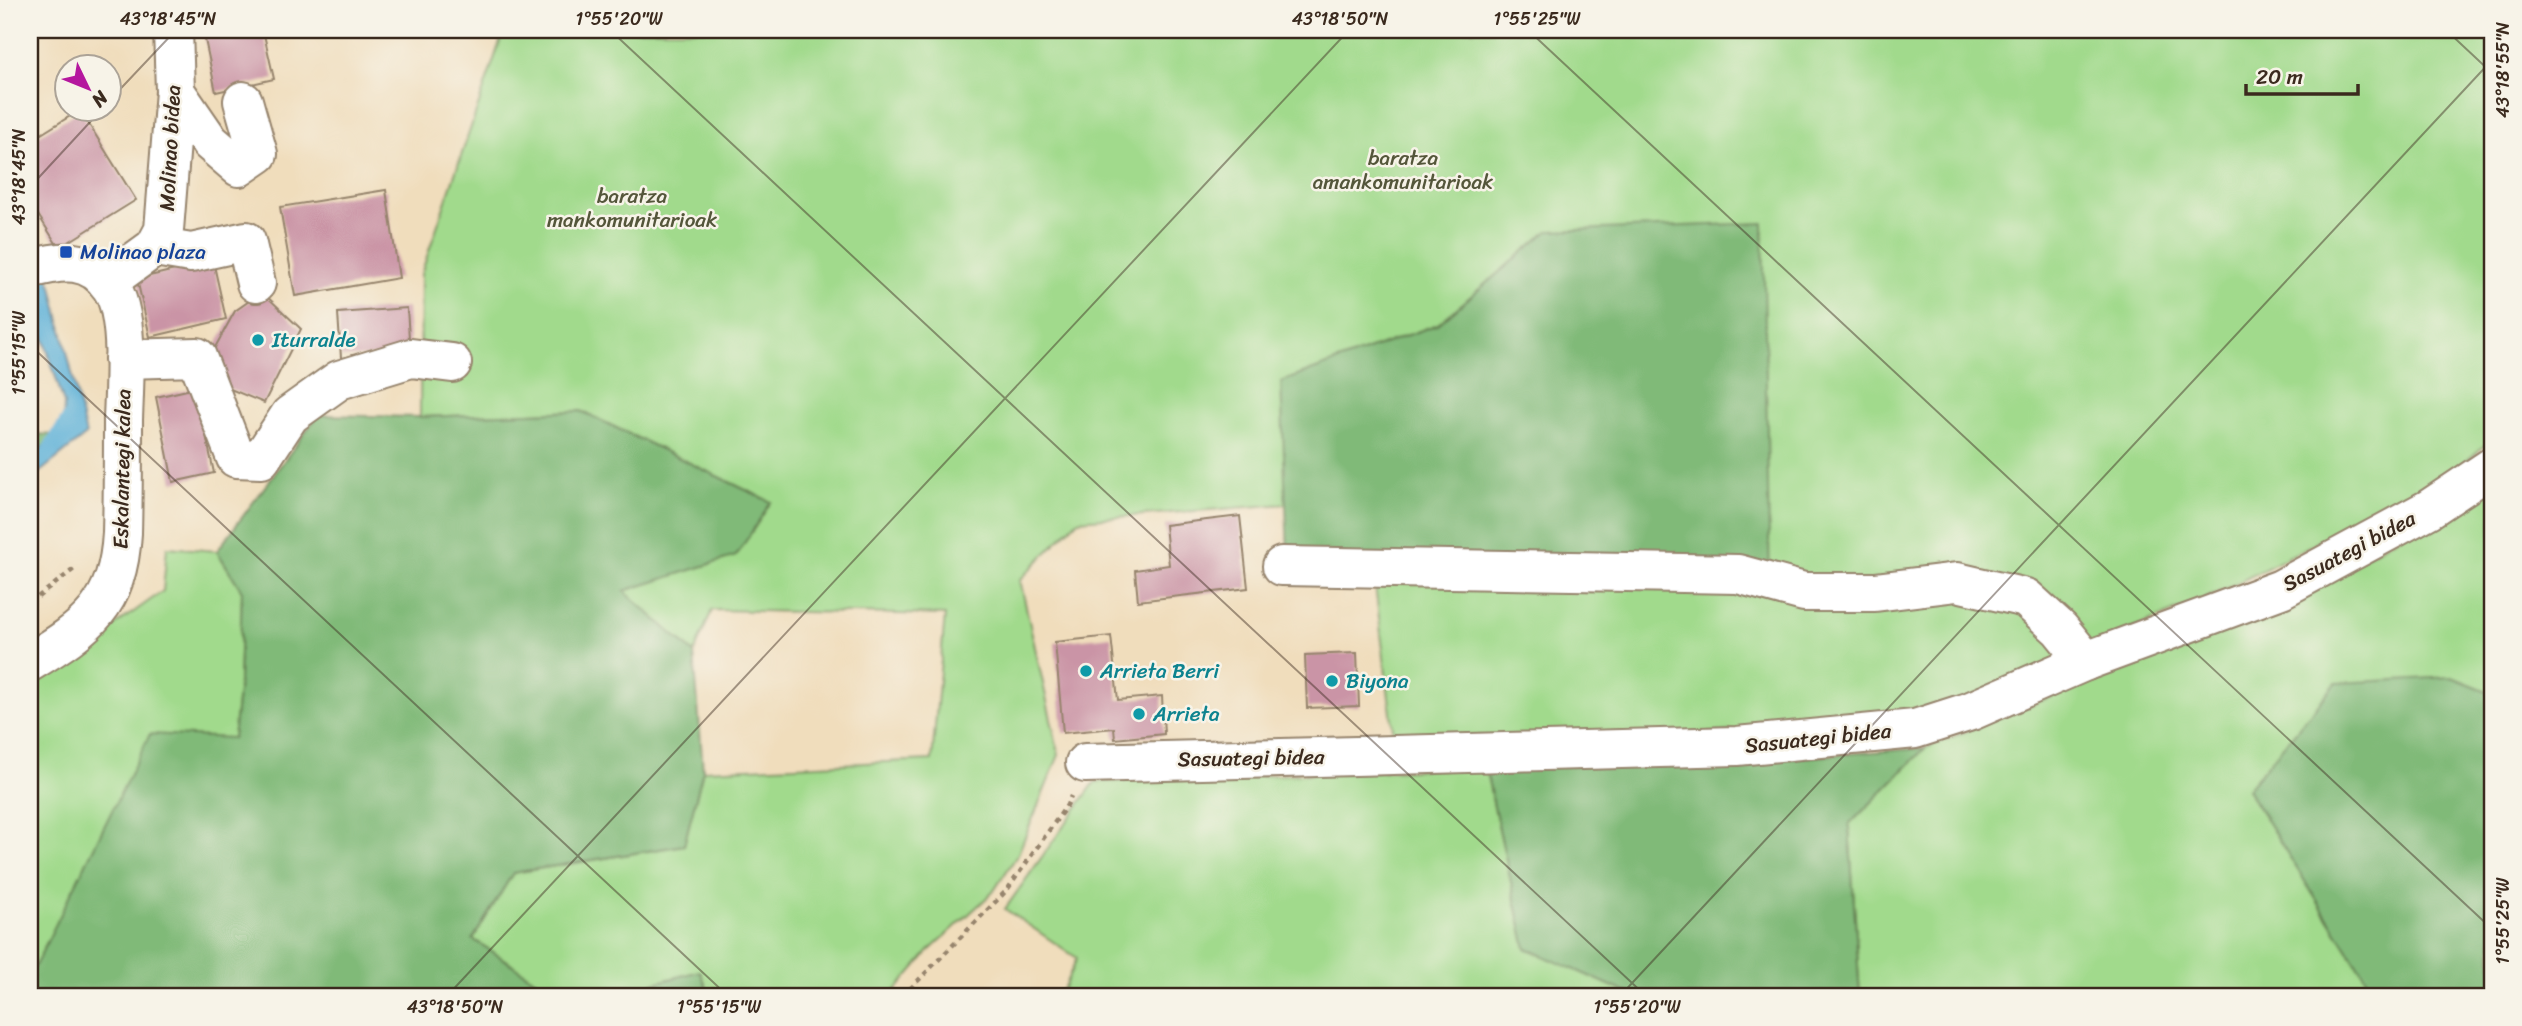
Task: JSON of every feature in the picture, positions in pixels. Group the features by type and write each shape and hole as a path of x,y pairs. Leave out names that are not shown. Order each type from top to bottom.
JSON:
{"street":[{"name":"Molinao bidea","path":"155,247 166,220 175,91 173,30"},
{"path":"175,91 210,142 239,166 258,154 243,101"},
{"path":"39,267 60,261 75,262 89,268 107,282 155,247 191,253 246,241 256,283"},
{"name":"Eskalantegi kalea","path":"30,662 82,628 102,604 116,575 121,554 124,359 118,301 107,282"},
{"path":"124,359 197,357 236,458 261,459 290,415 339,380 411,358 452,363"},
{"name":"Sasuategi bidea","path":"1085,762 1737,746 1915,729 1970,712 2086,661 2281,589 2429,509 2492,467"},
{"path":"1282,566 1738,574 1804,592 1875,592 1957,582 2026,598 2060,629 2086,661"}],"path":[{"path":"903,996 1007,890 1067,805 1085,762"}],"green space":[{"path":"504,30 2492,30 2492,439 2451,474 2216,594 1926,715 1675,736 1394,737 1374,578 1548,231 1438,324 1282,382 1286,504 1078,520 1020,580 1059,755 1018,854 993,892 931,949 891,996 710,996 700,971 605,996 560,996 473,939 513,873 684,845 703,770 932,760 945,615 712,610 694,653 623,591 736,556 771,502 581,411 420,417 421,274"},
{"path":"1763,223 1770,588 1288,555 1281,382 1438,324 1548,231"},
{"path":"581,411 771,502 736,556 624,591 694,653 703,770 684,845 513,873 473,939 560,996 30,996 30,976 150,734 233,738 239,682 242,591 217,551 318,415 420,417"},
{"path":"30,434 58,435 30,457"},
{"path":"2492,484 2492,693 2452,677 2247,789 2377,996 1860,996 1849,825 1925,748 2288,600"},
{"path":"167,547 217,551 242,591 239,682 233,738 30,976 30,686 163,591"},
{"path":"2452,677 2492,693 2492,996 2377,996 2247,789 2336,683"},
{"path":"1925,748 1849,825 1860,996 1634,996 1526,948 1485,767 1736,762"},
{"path":"1485,767 1526,948 1634,996 1060,996 1077,958 1005,909 1095,782"},
{"path":"700,971 710,996 605,996"}],"water":[{"path":"30,228 52,286 86,435 30,480 30,457 58,435 63,427 64,404 30,294"}],"building":[{"path":"203,30 263,30 274,79 216,92"},
{"path":"61,122 87,122 136,200 59,248 30,202 30,141"},
{"path":"386,190 399,278 295,296 280,207"},
{"path":"213,261 226,319 150,337 137,279"},
{"name":"Iturralde","path":"262,292 301,329 264,403 211,381 213,351 235,311"},
{"path":"407,308 410,354 341,358 338,313"},
{"path":"196,388 214,473 173,482 156,397"},
{"path":"1240,516 1248,588 1138,601 1135,570 1169,565 1165,525"},
{"name":"Arrieta Berri","path":"1111,636 1118,700 1162,696 1164,734 1115,739 1114,728 1063,733 1055,642"},
{"name":"Biyona","path":"1357,653 1359,706 1307,708 1305,655"}],"waterway":[{"path":"47,449 70,413"}],"place":[{"name":"Molinao plaza","path":"66,252"},
{"name":"Iturralde","path":"258,340"},
{"name":"Arrieta Berri","path":"1086,671"},
{"name":"Biyona","path":"1332,681"},
{"name":"Arrieta","path":"1139,714"}],"park label":[{"name":"baratza amankomunitarioak","path":"1403,170"},
{"name":"baratza mankomunitarioak","path":"632,208"}]}
